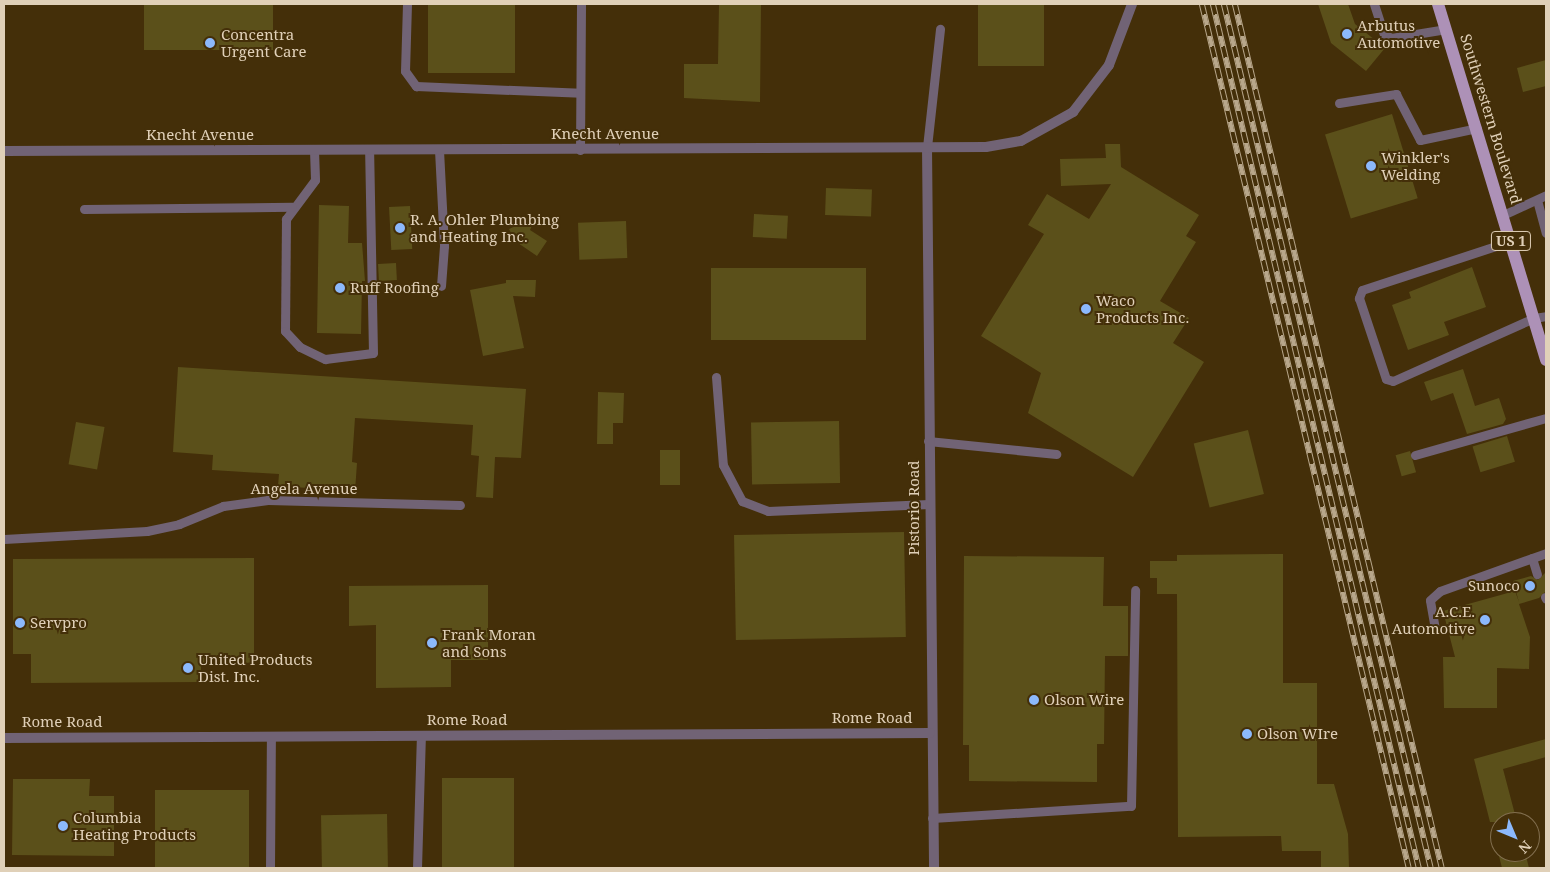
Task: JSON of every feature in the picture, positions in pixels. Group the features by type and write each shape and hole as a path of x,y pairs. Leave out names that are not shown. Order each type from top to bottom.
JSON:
{"main road":[{"name":"Southwestern Boulevard","path":"1438,4 1511,241 1540,317 1546,360"}],"street":[{"name":"Knecht Avenue","path":"4,151 986,147 1021,141 1073,112 1094,89 1109,65 1132,4"},
{"name":"Pistorio Road","path":"927,147 930,733 934,868"},
{"name":"Rome Road","path":"4,738 930,733"}],"lane":[{"path":"407,4 405,71 416,86 580,93"},
{"path":"580,150 581,4"},
{"path":"1374,4 1384,34 1391,38 1446,29"},
{"path":"927,147 940,29"},
{"path":"1339,103 1396,94 1420,140 1477,128"},
{"path":"314,150 315,180 292,207 286,219 285,331 300,348 325,359 373,353 369,150"},
{"path":"439,150 444,246 441,286"},
{"path":"1503,215 1546,195"},
{"path":"1537,200 1546,233"},
{"path":"84,210 292,207"},
{"path":"1511,241 1362,290 1359,298 1386,379 1393,381 1540,317"},
{"path":"716,377 723,465 742,501 768,511 929,504"},
{"path":"1415,456 1546,418"},
{"path":"928,442 1056,454"},
{"name":"Angela Avenue","path":"4,539 147,530 179,524 223,506 268,500 460,505"},
{"path":"1435,629 1430,600 1440,591 1546,553"},
{"path":"1532,558 1537,574"},
{"path":"932,818 1131,806 1135,590"},
{"path":"270,736 270,868"},
{"path":"417,868 421,736"}],"building":[{"path":"144,4 273,4 273,50 144,50"},
{"path":"428,4 515,4 515,73 428,73"},
{"path":"719,4 761,4 760,102 684,98 684,64 718,64"},
{"path":"978,4 1044,4 1044,66 978,66"},
{"name":"Arbutus Automotive","path":"1318,4 1348,4 1355,24 1385,48 1366,71 1331,43"},
{"path":"1546,60 1546,86 1523,92 1517,68"},
{"name":"Winkler's Welding","path":"1392,114 1418,198 1351,219 1325,134"},
{"name":"Waco Products Inc.","path":"1105,144 1120,144 1121,167 1199,215 1186,236 1196,242 1160,301 1189,318 1173,343 1204,362 1133,477 1028,413 1041,373 981,336 1044,234 1028,225 1047,194 1089,219 1111,184 1061,186 1060,159 1106,158"},
{"path":"826,188 872,190 871,217 825,215"},
{"name":"Ruff Roofing","path":"319,205 349,206 348,243 362,243 365,281 362,281 361,334 317,333"},
{"name":"R. A. Ohler Plumbing and Heating Inc.","path":"410,206 412,249 391,250 389,207"},
{"path":"754,214 788,216 787,239 753,237"},
{"path":"536,217 530,230 547,241 537,256 515,241 509,229"},
{"path":"626,221 627,258 579,260 578,223"},
{"path":"396,263 397,280 379,281 378,264"},
{"path":"1472,267 1486,307 1444,322 1449,335 1408,350 1392,305 1411,298 1409,292"},
{"path":"711,268 866,268 866,340 711,340"},
{"path":"506,280 536,280 535,297 513,296 524,348 483,356 470,290 506,283"},
{"path":"178,367 526,389 521,458 495,457 493,498 476,497 479,456 471,455 473,425 355,418 352,462 357,463 355,491 278,486 279,474 212,470 213,455 173,452"},
{"path":"1463,369 1475,406 1499,398 1506,419 1503,424 1467,434 1453,393 1431,401 1424,382"},
{"path":"598,392 624,393 623,423 613,423 613,444 597,444"},
{"path":"839,421 840,483 752,485 751,423"},
{"path":"76,422 105,427 97,469 69,464"},
{"path":"1248,430 1264,494 1210,508 1194,444"},
{"path":"1507,436 1515,462 1480,472 1473,447"},
{"path":"660,450 680,450 680,485 660,485"},
{"path":"1410,451 1416,472 1402,476 1396,455"},
{"path":"904,532 906,637 736,640 734,535"},
{"name":"Olson WIre","path":"1283,554 1283,683 1317,683 1317,784 1334,784 1348,834 1349,868 1321,868 1321,851 1282,851 1281,836 1178,837 1177,594 1157,594 1157,578 1150,578 1150,561 1177,561 1177,555"},
{"name":"Olson Wire","path":"964,556 1104,557 1103,606 1128,606 1128,656 1105,656 1104,744 1097,744 1097,782 969,781 969,745 963,745"},
{"path":"254,558 254,663 201,663 201,682 31,683 31,654 13,654 13,559"},
{"path":"1546,572 1546,591 1539,598 1519,604 1530,637 1529,669 1497,668 1497,708 1444,708 1443,657 1455,657 1443,611 1515,591 1519,602 1513,581 1531,576 1538,580"},
{"name":"Frank Moran and Sons","path":"488,585 488,660 451,660 451,687 376,688 376,625 349,626 349,586"},
{"path":"1546,739 1546,757 1503,769 1514,812 1490,812 1490,822 1474,759"},
{"path":"442,778 514,778 514,868 442,868"},
{"name":"Columbia Heating Products","path":"13,779 90,779 89,796 114,796 114,856 12,855"},
{"path":"155,790 249,790 249,868 155,868"},
{"path":"387,814 388,868 322,868 321,815"},
{"path":"1500,862 1528,862 1529,868 1502,868"}],"railway":[{"path":"1202,4 1409,868"},
{"path":"1213,4 1419,868"},
{"path":"1224,4 1431,868"},
{"path":"1235,4 1442,868"}],"place":[{"name":"Arbutus Automotive","path":"1347,34"},
{"name":"Concentra Urgent Care","path":"210,43"},
{"name":"Winkler's Welding","path":"1371,166"},
{"name":"R. A. Ohler Plumbing and Heating Inc.","path":"400,228"},
{"name":"Ruff Roofing","path":"340,288"},
{"name":"Waco Products Inc.","path":"1086,309"},
{"name":"Sunoco","path":"1530,586"},
{"name":"A.C.E. Automotive","path":"1485,620"},
{"name":"Servpro","path":"20,623"},
{"name":"Frank Moran and Sons","path":"432,643"},
{"name":"United Products Dist. Inc.","path":"188,668"},
{"name":"Olson Wire","path":"1034,700"},
{"name":"Olson WIre","path":"1247,734"},
{"name":"Columbia Heating Products","path":"63,826"}]}
